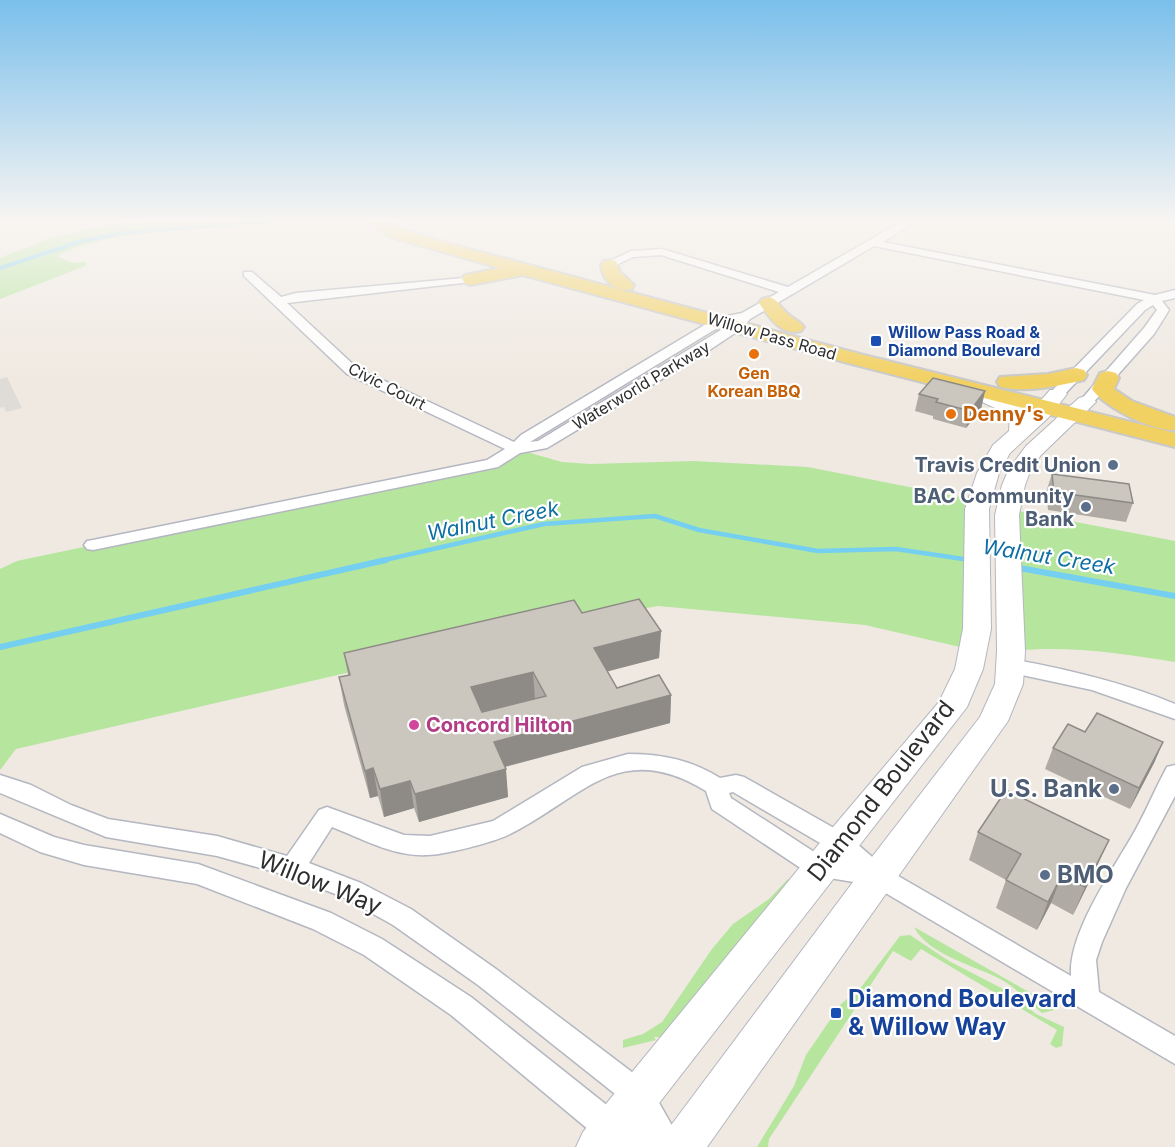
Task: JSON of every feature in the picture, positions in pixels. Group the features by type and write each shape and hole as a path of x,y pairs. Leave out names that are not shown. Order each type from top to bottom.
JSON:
{"main road":[{"path":"471,279 481,273"},
{"path":"471,279 511,273"},
{"name":"Willow Pass Road","path":"536,273 735,321 794,327 1008,382 1053,400 1081,408 1175,430"},
{"name":"Willow Pass Road","path":"576,273 625,285 855,359 958,384 1053,400"},
{"path":"611,273 625,285"},
{"path":"769,303 776,314 794,327"},
{"path":"855,359 864,369 870,381"},
{"path":"1008,382 1048,381 1076,375"},
{"path":"1108,378 1103,389 1106,394 1175,430"},
{"path":"958,384 1011,408 1020,415 1014,437 1014,449 1007,467 1017,476"},
{"name":"Diamond Boulevard","path":"605,1138 830,855 952,707 969,669 977,629 977,509 988,474 1001,450 1053,400"},
{"path":"681,1147 877,876 993,721 1009,684 1011,634 1007,514 1017,476 1033,452 1081,408"}],"street":[{"path":"729,273 789,291"},
{"name":"Waterworld Parkway","path":"93,544 492,464 516,449 542,445 735,321 821,273"},
{"path":"1022,273 1155,299 1163,310 1149,331 1081,408"},
{"name":"Civic Court","path":"248,274 280,301 338,360 352,371 516,449"},
{"path":"280,301 296,297 471,279"},
{"path":"1053,400 1141,307 1155,299 1175,294"},
{"path":"1010,666 1056,674 1134,694 1175,712"},
{"path":"293,867 327,816 403,845 430,846 499,830 590,773 628,762 651,762 674,766 694,773 717,787 720,802 877,876 1175,1051"},
{"path":"1086,999 1083,960 1089,942 1116,884 1145,834 1175,773"},
{"name":"Willow Way","path":"0,784 23,791 63,811 106,828 216,846 293,867 352,890 402,917 488,977 639,1095 669,1147"},
{"name":"Willow Way","path":"0,823 33,839 84,855 198,874 272,900 373,946 461,1006 605,1138 653,1147"}],"green space":[{"path":"0,273 68,273 0,299"},
{"path":"516,449 562,462 590,464 693,461 808,467 980,501 973,650 865,625 658,606 541,628 16,749 0,770 0,569 17,561 93,545 466,471"},
{"path":"1008,509 1175,541 1175,662 1073,649 1011,651"},
{"path":"788,879 791,881 680,1018 677,1016 674,1020 676,1022 660,1037 654,1037 656,1040 623,1048 623,1040 643,1034 662,1022 712,949 733,924 769,899"},
{"path":"914,927 1036,996 1054,1010 1042,1013 1002,980 941,953 921,937"},
{"path":"910,935 949,961 1007,991 1036,1014 1064,1027 1062,1046 1056,1048 1050,1044 1057,1030 921,949 911,961 893,951 769,1139 768,1147 757,1147 794,1086 806,1055 841,1004 862,986 900,936"}],"shaded area":[{"path":"7,377 22,408 6,412 4,407 0,408 0,379"}],"building":[{"path":"933,378 985,391 970,411 936,402 938,399 919,394"},
{"path":"1052,474 1129,484 1133,503 1054,492"},
{"name":"Concord Hilton","path":"639,599 661,631 594,648 617,688 659,675 671,695 494,742 506,769 415,794 410,781 380,789 373,768 365,771 339,677 350,675 344,653 574,600 582,613","holes":["533,672 546,696 482,712 471,687"]},
{"path":"1097,713 1163,742 1139,788 1053,748 1068,724 1085,732"},
{"path":"1006,790 1109,840 1085,887 1062,875 1048,902 1006,880 1021,854 978,832"}],"waterway":[{"name":"Walnut Creek","path":"380,561 544,524 655,516 699,530 818,551 896,549 970,560 968,560"},
{"name":"Walnut Creek","path":"0,647 386,560"},
{"name":"Walnut Creek","path":"1014,567 1175,596"}],"place":[{"name":"Willow Pass Road & Diamond Boulevard","path":"876,341"},
{"name":"Gen Korean BBQ","path":"754,354"},
{"name":"Denny's","path":"951,414"},
{"name":"Travis Credit Union","path":"1113,465"},
{"name":"BAC Community Bank","path":"1086,507"},
{"name":"Concord Hilton","path":"414,725"},
{"name":"U.S. Bank","path":"1114,789"},
{"name":"BMO","path":"1045,875"},
{"name":"Diamond Boulevard & Willow Way","path":"836,1013"}]}
